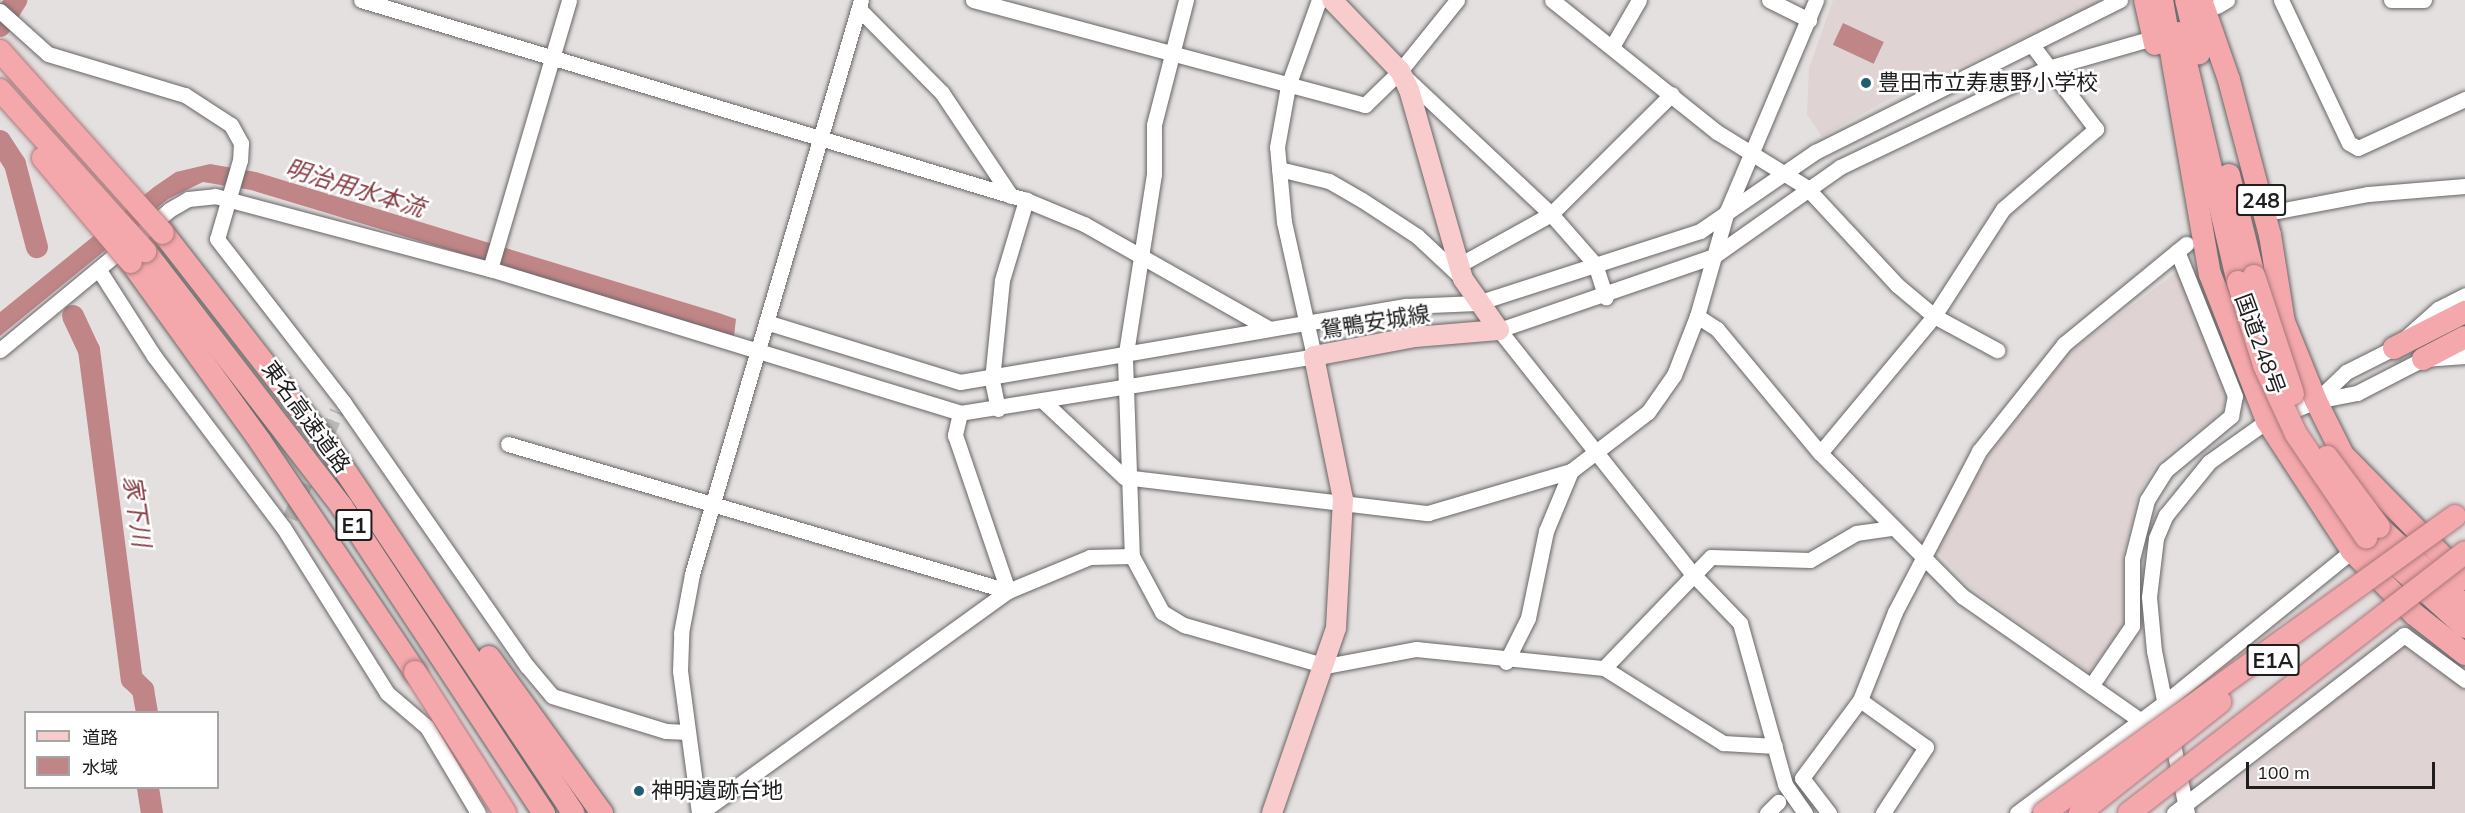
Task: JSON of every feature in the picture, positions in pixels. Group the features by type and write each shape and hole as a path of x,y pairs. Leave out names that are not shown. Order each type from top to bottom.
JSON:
{"highway":[{"name":"248","path":"2215,2 2229,80 2270,235 2284,322 2316,400 2343,454 2465,579"},
{"name":"248","path":"2164,9 2177,146 2187,166 2210,274 2267,422 2366,538 2414,614 2465,654"},
{"name":"国道248号","path":"2164,9 2246,279 2264,365 2296,434 2366,538 2465,627"},
{"name":"東名高速道路","path":"0,51 163,233 274,372 441,609 573,813"},
{"name":"東名高速道路","path":"0,90 342,507 544,813"},
{"path":"0,107 138,256 415,672 504,812"},
{"path":"2394,348 2465,312"},
{"path":"2423,359 2465,337"},
{"path":"274,372 332,437 602,813"},
{"path":"2044,813 2460,512"},
{"name":"E1A","path":"2080,813 2460,512"},
{"name":"国道248号","path":"2366,538 2465,606"},
{"name":"E1A","path":"2129,813 2465,552"},
{"path":"2141,813 2202,757"}],"main road":[{"path":"1332,0 1400,71 1461,272 1478,305 1497,327"},
{"name":"鴛鴨安城線","path":"1272,813 1326,666 1336,628 1343,499 1313,353 1497,327"}],"street":[{"path":"361,0 1018,198 1142,257 1268,328"},
{"path":"490,268 569,0"},
{"path":"973,0 1365,105 1400,71 1457,0"},
{"path":"1186,0 1154,125 1142,257 1126,357 1125,383 1131,556 1171,621 1326,666 1416,649 1506,662 1604,668 1723,744 1774,746"},
{"path":"0,350 188,199 229,194 490,268 960,413 998,409 1125,383 1313,353 1279,170 1288,86 1318,0"},
{"path":"1553,0 1753,155 1806,187 1897,285 1934,316 1997,350"},
{"path":"1613,45 1639,0"},
{"path":"1769,0 1809,20"},
{"path":"1043,401 1130,477 1447,511 1571,471 1648,412 1674,375 1697,316 1727,211 1753,155 1816,0"},
{"path":"766,325 960,382 992,380 1126,357 1268,328 1306,325 1406,306 1478,305 1595,264 1700,231 1786,173 1862,127 2120,0"},
{"path":"2281,0 2349,143 2358,148 2465,99"},
{"path":"2391,0 2415,4 2424,0"},
{"path":"860,4 711,506 681,633 687,732 699,813 1008,591 1090,557 1131,556"},
{"path":"860,4 942,93 1018,198 1002,280 992,380 998,409"},
{"path":"1805,813 1785,784 1740,623 1691,572 1497,327 1606,297 1716,251 1806,187 2164,9"},
{"path":"0,11 48,54 185,95 216,112 241,143 240,160 217,239 527,666 552,696 666,731 687,732"},
{"path":"1820,453 1934,316 2003,209 2096,129 2032,45"},
{"path":"1400,71 1551,214 1595,264 1606,297"},
{"path":"1279,170 1329,181 1417,236 1461,272 1551,214 1672,94"},
{"path":"2278,211 2368,194 2465,186"},
{"path":"1829,813 1802,778 1860,700 1922,558 1979,452 2064,344 2182,247 2235,396 2231,416 2166,470 2147,500 2132,559 2132,626 2091,686"},
{"path":"99,270 154,356 286,523 387,693 430,726 478,813"},
{"path":"2316,400 2346,372 2394,348 2438,309 2465,295"},
{"path":"1697,316 1724,337 1820,453 1891,528 1962,596 2141,721"},
{"path":"2465,356 2423,359 2357,393 2316,400 2267,422 2182,489 2156,538 2149,597 2182,810 2404,634 2465,680"},
{"path":"960,413 955,435 1008,591"},
{"path":"508,444 711,506 1008,591"},
{"path":"1506,662 1528,618 1544,540 1571,471"},
{"path":"1604,668 1691,572 1711,557 1810,560 1856,533 1891,528"},
{"path":"2017,813 2164,704 2366,538"},
{"path":"511,678 527,666"},
{"path":"1860,700 1926,747 1883,813"},
{"path":"1767,813 1778,801"}],"shaded area":[{"name":"豊田市立寿恵野小学校","path":"1833,0 2108,0 1889,99 1822,137 1807,114 1809,68"},
{"path":"2178,271 2227,395 2221,413 2157,462 2138,496 2123,555 2123,625 2089,673 1968,585 1936,550 1990,454 2070,352"},
{"path":"2402,645 2465,688 2465,813 2197,813"}],"water":[{"path":"1843,23 1884,42 1874,64 1833,45"},
{"name":"明治用水本流","path":"210,164 256,172 719,313 736,319 734,336 251,190 203,182 168,199 0,336 0,312 154,187 176,172"}],"waterway":[{"name":"家下川","path":"0,26 16,0"},
{"name":"家下川","path":"0,141 15,164 37,247"},
{"name":"家下川","path":"73,316 89,350 132,679 143,690 147,711"},
{"name":"家下川","path":"148,789 152,813"}],"tunnel":[{"path":"290,518 337,411"}],"place":[{"name":"豊田市立寿恵野小学校","path":"1866,83"},
{"name":"神明遺跡台地","path":"639,791"}]}
